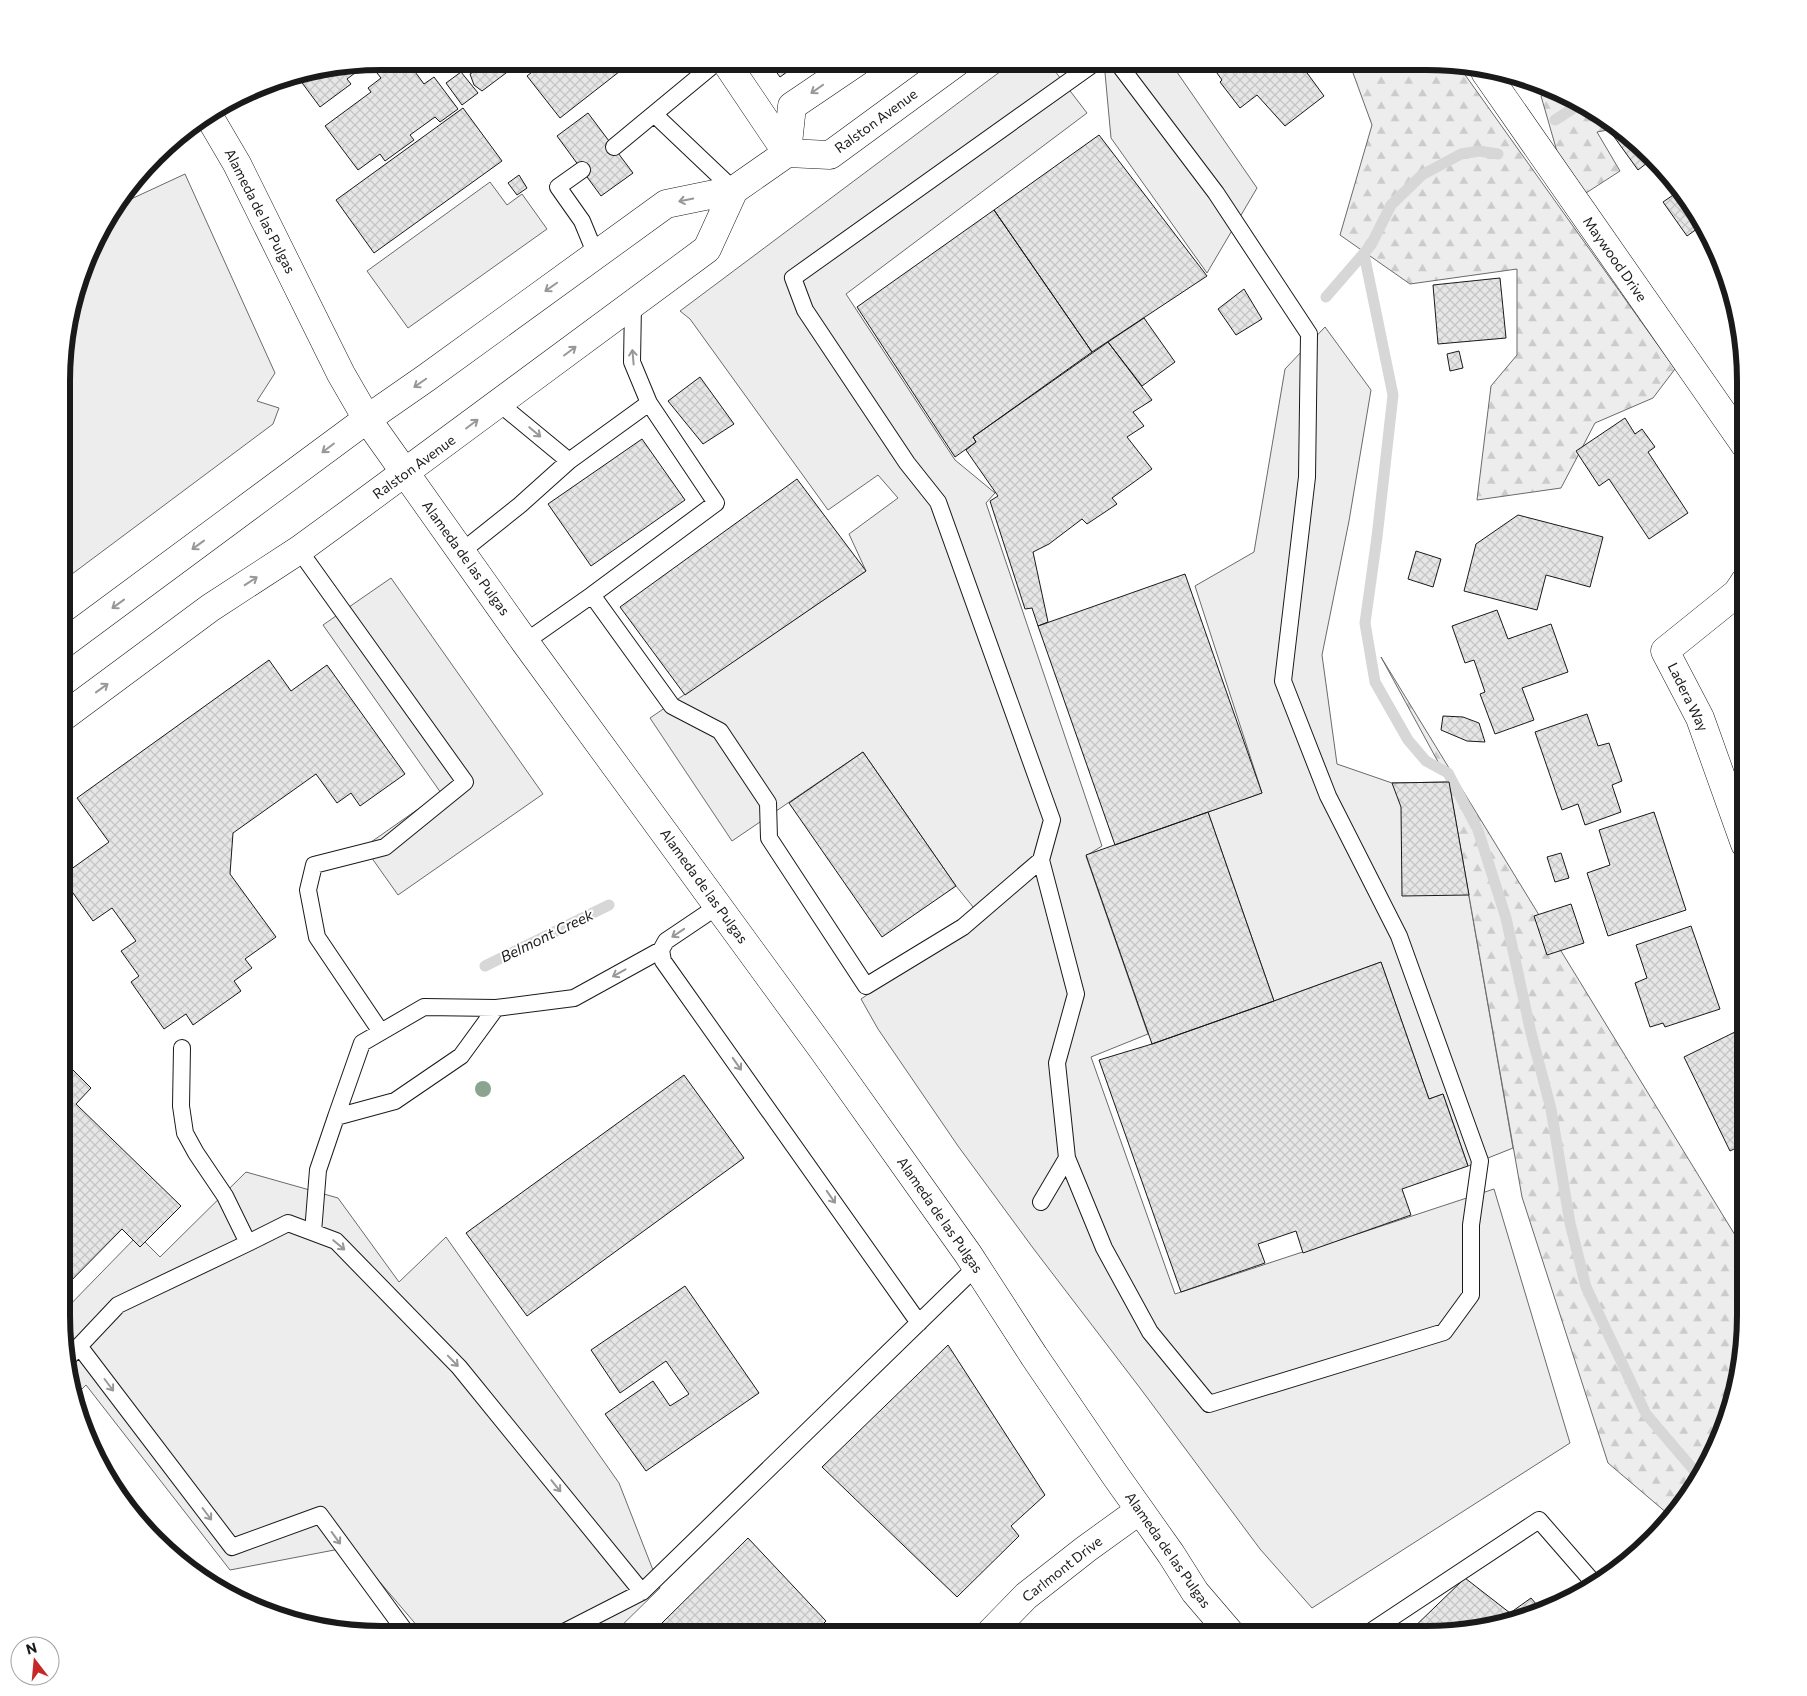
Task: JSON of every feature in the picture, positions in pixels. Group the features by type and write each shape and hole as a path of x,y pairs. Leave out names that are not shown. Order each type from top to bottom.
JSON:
{"main road":[{"path":"730,70 787,153"},
{"path":"70,639 367,419 666,204 734,190 787,153 792,106 845,70"},
{"name":"Ralston Avenue","path":"787,153 830,155 946,70"},
{"name":"Maywood Drive","path":"1488,76 1737,434"},
{"name":"Alameda de las Pulgas","path":"211,120 237,164 341,374 367,419 525,642 823,1050 976,1267 1034,1356 1171,1554 1195,1592 1223,1626"},
{"name":"Ralston Avenue","path":"70,712 210,608 300,550 500,404 707,249 734,190"},
{"name":"Ladera Way","path":"1737,591 1665,651 1700,718 1737,822"},
{"name":"Carlmont Drive","path":"997,1626 1026,1596 1086,1548 1140,1510"}],"lane":[{"path":"614,147 708,70"},
{"path":"1085,70 793,278 805,310 907,463 938,502 1052,820 1040,860 1076,994 1057,1063 1067,1158 1104,1248 1150,1332 1208,1404 1444,1332 1471,1295 1471,1226 1480,1161 1400,936 1328,796 1283,681 1307,477 1309,334 1216,193 1123,70"},
{"path":"654,114 734,190"},
{"path":"582,170 558,186 582,221 596,255"},
{"path":"525,642 592,596 716,503 649,403 632,362 632,305"},
{"path":"461,552 520,505 569,461 649,403"},
{"path":"500,404 569,461"},
{"path":"300,550 465,782 385,846 314,865 308,890 317,937 381,1032"},
{"path":"592,596 672,706 720,731 768,803 768,838 866,986 963,927 1040,860"},
{"path":"313,1232 318,1170 362,1044 424,1007 496,1008 574,998 661,950 666,941 718,906"},
{"path":"661,950 664,961 918,1323"},
{"path":"336,1116 395,1101 461,1056 496,1008"},
{"path":"182,1048 181,1106 185,1133 225,1196 248,1244"},
{"path":"1041,1202 1067,1158"},
{"path":"73,1353 118,1305 248,1244 288,1223 336,1241 459,1367 642,1592"},
{"path":"576,1626 642,1592 976,1267"},
{"path":"79,1346 232,1547 320,1515 401,1626"},
{"path":"1379,1626 1539,1520 1590,1579"}],"shaded area":[{"path":"1002,70 1054,70 1087,113 846,294 955,460 995,493 986,503 1102,846 1086,856 1148,1034 1091,1057 1175,1294 1494,1189 1570,1443 1312,1608 1260,1549 1033,1248 958,1146 878,1029 861,999 982,918 956,886 863,752 732,841 650,718 866,571 849,534 898,498 878,475 828,510 690,319 680,311"},
{"path":"1105,70 1176,70 1257,188 1207,273 1111,138"},
{"path":"185,174 275,373 257,401 279,408 273,424 70,576 70,381 76,320 94,262 102,244 128,201"},
{"path":"490,182 507,205 522,194 547,229 408,328 367,271"},
{"path":"1325,327 1371,390 1349,521 1322,655 1337,764 1392,783 1449,782 1513,1148 1468,1166 1443,1094 1429,1099 1381,962 1274,1001 1208,812 1262,793 1195,586 1254,552 1285,369"},
{"path":"391,578 543,794 398,895 364,847 441,793 323,625"},
{"path":"246,1172 338,1198 399,1282 446,1237 619,1483 660,1588 621,1626 417,1626 350,1547 230,1570 86,1385 80,1391 76,1376 71,1335 70,1305 138,1235 160,1257"}],"green space":[{"path":"1352,70 1426,70 1464,73 1675,369 1653,398 1595,423 1561,488 1477,500 1491,386 1517,355 1517,269 1410,284 1340,235 1372,125"},
{"path":"1545,94 1563,102 1609,130 1597,132 1620,171 1586,193 1558,155 1541,96"},
{"path":"1381,657 1737,1238 1737,1315 1731,1376 1720,1415 1705,1452 1685,1488 1666,1512 1608,1463 1522,1197 1449,782"}],"building":[{"path":"381,70 414,70 424,84 434,77 458,109 440,122 435,117 410,135 414,140 385,161 380,154 358,170 325,126 371,92 368,88 381,78 377,73"},
{"path":"472,70 510,70 482,91 474,85 470,74 473,72"},
{"path":"535,70 621,70 560,118 527,76"},
{"path":"775,70 790,70 780,77"},
{"path":"1215,70 1305,70 1324,96 1285,126 1257,95 1240,108 1220,82 1222,80"},
{"path":"357,71 347,79 351,84 320,107 301,81 320,76"},
{"path":"461,72 478,93 462,105 446,83"},
{"path":"463,108 502,161 374,253 336,200"},
{"path":"588,113 633,173 601,196 557,136"},
{"path":"1609,129 1647,163 1638,170"},
{"path":"1099,135 1207,276 1092,352 994,210"},
{"path":"519,175 527,188 517,195 508,183"},
{"path":"1675,194 1697,229 1687,236 1663,202"},
{"path":"994,210 1092,352 973,437 976,442 955,457 857,307"},
{"path":"1500,278 1506,338 1438,344 1433,285"},
{"path":"1244,289 1262,319 1236,335 1218,309"},
{"path":"1144,318 1175,362 1142,386 1108,342"},
{"path":"1108,342 1152,400 1133,412 1144,426 1127,437 1152,469 1112,498 1117,504 1087,524 1082,519 1049,544 1033,552 1048,622 1038,626 1032,608 1025,609 990,501 998,496 966,450 976,442 973,437"},
{"path":"1459,351 1463,368 1450,371 1447,354"},
{"path":"700,377 734,424 703,444 668,401"},
{"path":"1625,418 1635,434 1642,429 1655,447 1648,452 1688,513 1649,539 1609,479 1599,486 1576,451"},
{"path":"642,439 685,500 591,566 548,504"},
{"path":"797,479 866,571 685,695 620,607"},
{"path":"1518,515 1603,537 1590,587 1546,575 1537,610 1464,591 1476,544"},
{"path":"1416,551 1441,559 1433,587 1408,579"},
{"path":"1185,574 1262,793 1115,845 1038,626"},
{"path":"1497,610 1508,639 1551,624 1568,672 1522,688 1534,720 1495,734 1480,694 1485,692 1474,660 1465,663 1452,626"},
{"path":"269,660 291,691 327,665 405,774 360,806 351,793 337,803 316,774 233,833 230,874 276,937 245,959 252,968 234,981 241,991 193,1025 186,1014 164,1029 131,982 139,976 121,951 136,941 112,908 93,921 70,889 70,870 109,842 77,798"},
{"path":"1587,714 1598,746 1609,743 1622,781 1612,785 1621,812 1585,825 1578,804 1562,810 1535,732"},
{"path":"1443,716 1463,717 1479,723 1485,742 1467,741 1441,730"},
{"path":"863,752 956,886 882,937 789,803"},
{"path":"1449,782 1469,895 1402,896 1401,807 1392,783"},
{"path":"1208,812 1274,1001 1152,1044 1086,855"},
{"path":"1654,812 1686,910 1608,936 1587,873 1610,865 1599,830"},
{"path":"1561,853 1569,878 1555,882 1547,857"},
{"path":"1571,904 1584,943 1547,955 1534,916"},
{"path":"1691,926 1720,1009 1665,1027 1663,1023 1650,1027 1635,983 1647,978 1636,945"},
{"path":"1381,962 1429,1099 1443,1094 1468,1166 1402,1189 1411,1215 1303,1253 1296,1231 1258,1244 1265,1263 1181,1292 1099,1060 1152,1044"},
{"path":"1737,1031 1737,1148 1730,1151 1684,1057"},
{"path":"70,1067 91,1088 76,1104 181,1206 140,1247 122,1229 70,1282"},
{"path":"684,1075 744,1158 527,1316 466,1233"},
{"path":"685,1286 759,1393 646,1471 605,1414 653,1381 670,1406 689,1394 666,1361 620,1393 591,1350"},
{"path":"948,1345 1045,1495 1011,1526 1019,1536 957,1597 822,1467"},
{"path":"748,1538 826,1621 821,1626 663,1626 661,1624"},
{"path":"1465,1578 1510,1613 1531,1598 1537,1605 1487,1620 1446,1625 1415,1626"}],"waterway":[{"name":"Belmont Creek","path":"1555,120 1574,108"},
{"name":"Belmont Creek","path":"1326,297 1371,245 1391,205 1422,175 1461,154 1479,151 1498,154"},
{"path":"1364,254 1393,395 1365,623 1375,682 1408,740 1426,761 1448,773 1478,830 1506,918 1531,1033 1551,1109 1570,1223 1586,1287 1646,1414 1695,1471"},
{"name":"Belmont Creek","path":"485,966 609,905"}]}
